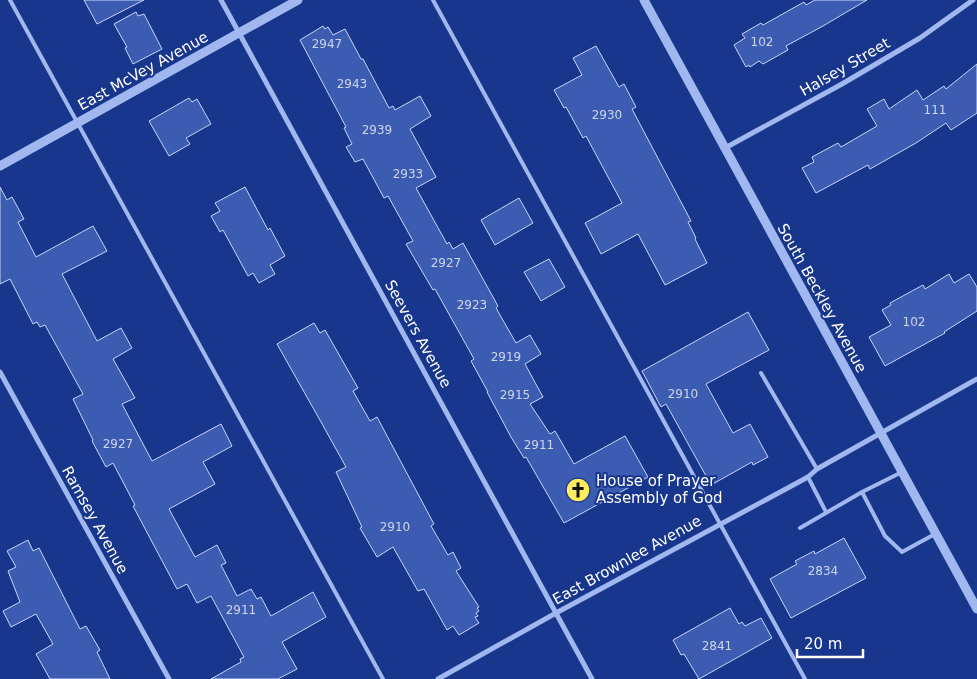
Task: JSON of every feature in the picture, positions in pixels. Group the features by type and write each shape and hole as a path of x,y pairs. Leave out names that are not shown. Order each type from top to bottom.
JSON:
{"street":[{"name":"Seevers Avenue","path":"221,0 592,679"},
{"name":"East McVey Avenue","path":"0,166 298,0"},
{"name":"South Beckley Avenue","path":"644,0 977,609"},
{"name":"Halsey Street","path":"725,148 858,75 920,38 973,0"},
{"name":"Ramsey Avenue","path":"0,372 168,679"},
{"name":"East Brownlee Avenue","path":"438,679 808,477 817,469 977,379"}],"lane":[{"path":"10,0 383,679"},
{"path":"433,0 805,679"},
{"path":"761,373 817,469"},
{"path":"800,528 862,492 902,472"},
{"path":"808,477 826,512"},
{"path":"862,492 885,536 902,552 935,534"}],"building":[{"path":"84,0 144,0 97,24"},
{"path":"815,0 867,0 786,46 788,50 763,64 759,61 750,67 749,65 746,67 734,45 745,38 742,34 761,23 763,25 804,2 806,5"},
{"path":"136,12 138,16 144,14 162,49 133,64 125,48 127,47 114,24"},
{"path":"323,26 325,29 328,27 333,35 345,29 389,108 393,106 395,110 420,96 431,116 410,129 436,177 416,188 447,244 449,242 453,249 463,243 516,343 530,335 541,354 525,364 543,397 530,404 550,434 555,431 574,464 625,436 648,477 564,523 526,457 524,458 511,437 471,361 474,359 435,289 433,290 406,244 413,241 388,196 384,198 363,159 355,162 346,147 352,144 344,128 346,127 300,40"},
{"path":"596,46 619,87 624,84 636,107 632,109 691,221 688,222 707,263 665,285 638,234 601,254 585,223 622,203 586,136 583,138 554,90 582,75 573,58"},
{"path":"977,64 977,113 951,130 946,123 916,143 870,169 868,165 816,193 802,168 814,162 812,157 838,143 841,147 877,126 867,109 884,99 889,109 917,90 923,100 944,86 946,89"},
{"path":"189,98 192,102 197,99 211,124 186,138 190,144 169,156 149,121"},
{"path":"0,187 7,200 12,197 24,219 18,222 36,257 93,226 107,251 62,274 97,341 121,328 132,348 113,359 135,398 122,404 152,461 221,424 232,446 203,462 215,484 169,509 195,557 217,545 226,563 221,565 237,596 251,589 257,599 261,597 271,616 313,592 326,617 282,642 297,669 278,679 211,679 241,662 240,659 244,657 211,596 197,603 187,584 177,589 133,506 135,505 113,463 106,467 92,441 73,399 83,394 45,325 40,327 37,322 33,324 10,279 0,284"},
{"path":"245,187 268,230 270,228 285,256 270,265 275,274 259,283 253,273 248,276 223,230 220,232 211,216 220,211 215,203"},
{"path":"519,198 533,223 495,245 481,220"},
{"path":"549,259 565,287 541,301 524,272"},
{"path":"949,274 954,283 969,274 977,287 977,311 945,333 885,366 869,337 891,325 882,310 891,305 890,303 923,285 925,289"},
{"path":"748,312 769,350 706,384 733,433 750,424 768,457 753,465 752,462 711,485 666,404 661,407 642,371"},
{"path":"314,323 320,333 325,330 358,388 353,391 370,421 377,417 434,524 431,526 448,555 453,552 461,568 456,571 479,607 477,608 479,611 476,613 478,616 475,617 479,623 459,635 453,626 447,630 424,589 418,591 393,547 377,557 360,528 362,527 336,472 346,467 277,344"},
{"path":"844,538 866,578 791,618 770,579 797,564 795,561 814,551 815,554"},
{"path":"28,540 33,551 39,548 80,629 86,626 100,650 97,652 110,679 50,679 36,654 53,644 36,614 11,627 3,611 20,602 8,571 16,567 7,551"},
{"path":"730,608 739,624 742,622 745,626 761,618 772,638 699,679 684,654 681,655 673,640"}],"place":[{"name":"House of Prayer Assembly of God","path":"578,490"}]}
